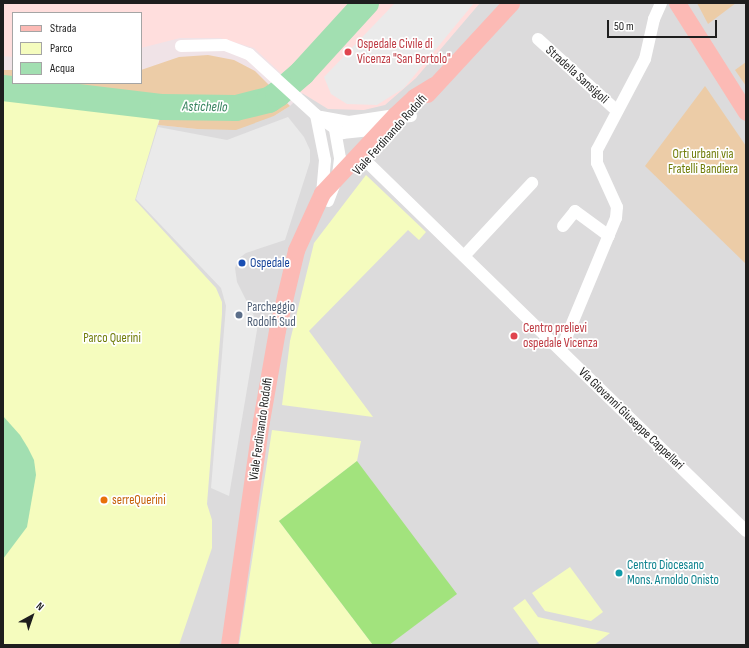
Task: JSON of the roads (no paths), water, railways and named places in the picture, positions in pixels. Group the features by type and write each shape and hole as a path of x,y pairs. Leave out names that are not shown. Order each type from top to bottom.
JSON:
{"main road":[{"name":"Viale Ferdinando Rodolfi","path":"325,197 367,162 403,116 414,97 434,85 511,3"},
{"path":"677,3 746,112"},
{"name":"Viale Ferdinando Rodolfi","path":"229,645 261,421 277,330 296,250 310,218 338,175 383,130 403,116"}],"street":[{"name":"Stradella Sansigoli","path":"561,350 616,218 616,207 600,174 597,150 645,60 654,19 661,3"},
{"name":"Stradella Sansigoli","path":"538,39 617,111"},
{"path":"181,46 225,45 249,54 316,115 335,130 345,133 383,130"},
{"path":"316,115 349,122 403,116"},
{"path":"316,115 325,160 325,197"},
{"path":"335,130 340,158 338,175"},
{"name":"Via Giovanni Giuseppe Cappellari","path":"367,162 746,531"},
{"path":"464,256 532,183"},
{"path":"563,226 575,211 609,236"}],"water":[{"path":"3,416 20,435 28,448 34,460 36,475 27,527 3,559"}],"waterway":[{"name":"Astichello","path":"3,88 163,107 236,108 269,100 278,94 302,73 366,3"}],"place":[{"name":"Ospedale Civile di Vicenza \"San Bortolo\"","path":"348,52"},
{"name":"Ospedale","path":"242,263"},
{"name":"Parcheggio Rodolfi Sud","path":"239,315"},
{"name":"Centro prelievi ospedale Vicenza","path":"514,336"},
{"name":"serreQuerini","path":"104,500"},
{"name":"Centro Diocesano Mons. Arnoldo Onisto","path":"619,573"}],"park label":[{"name":"Orti urbani via Fratelli Bandiera","path":"703,162"},
{"name":"Parco Querini","path":"112,338"}]}
